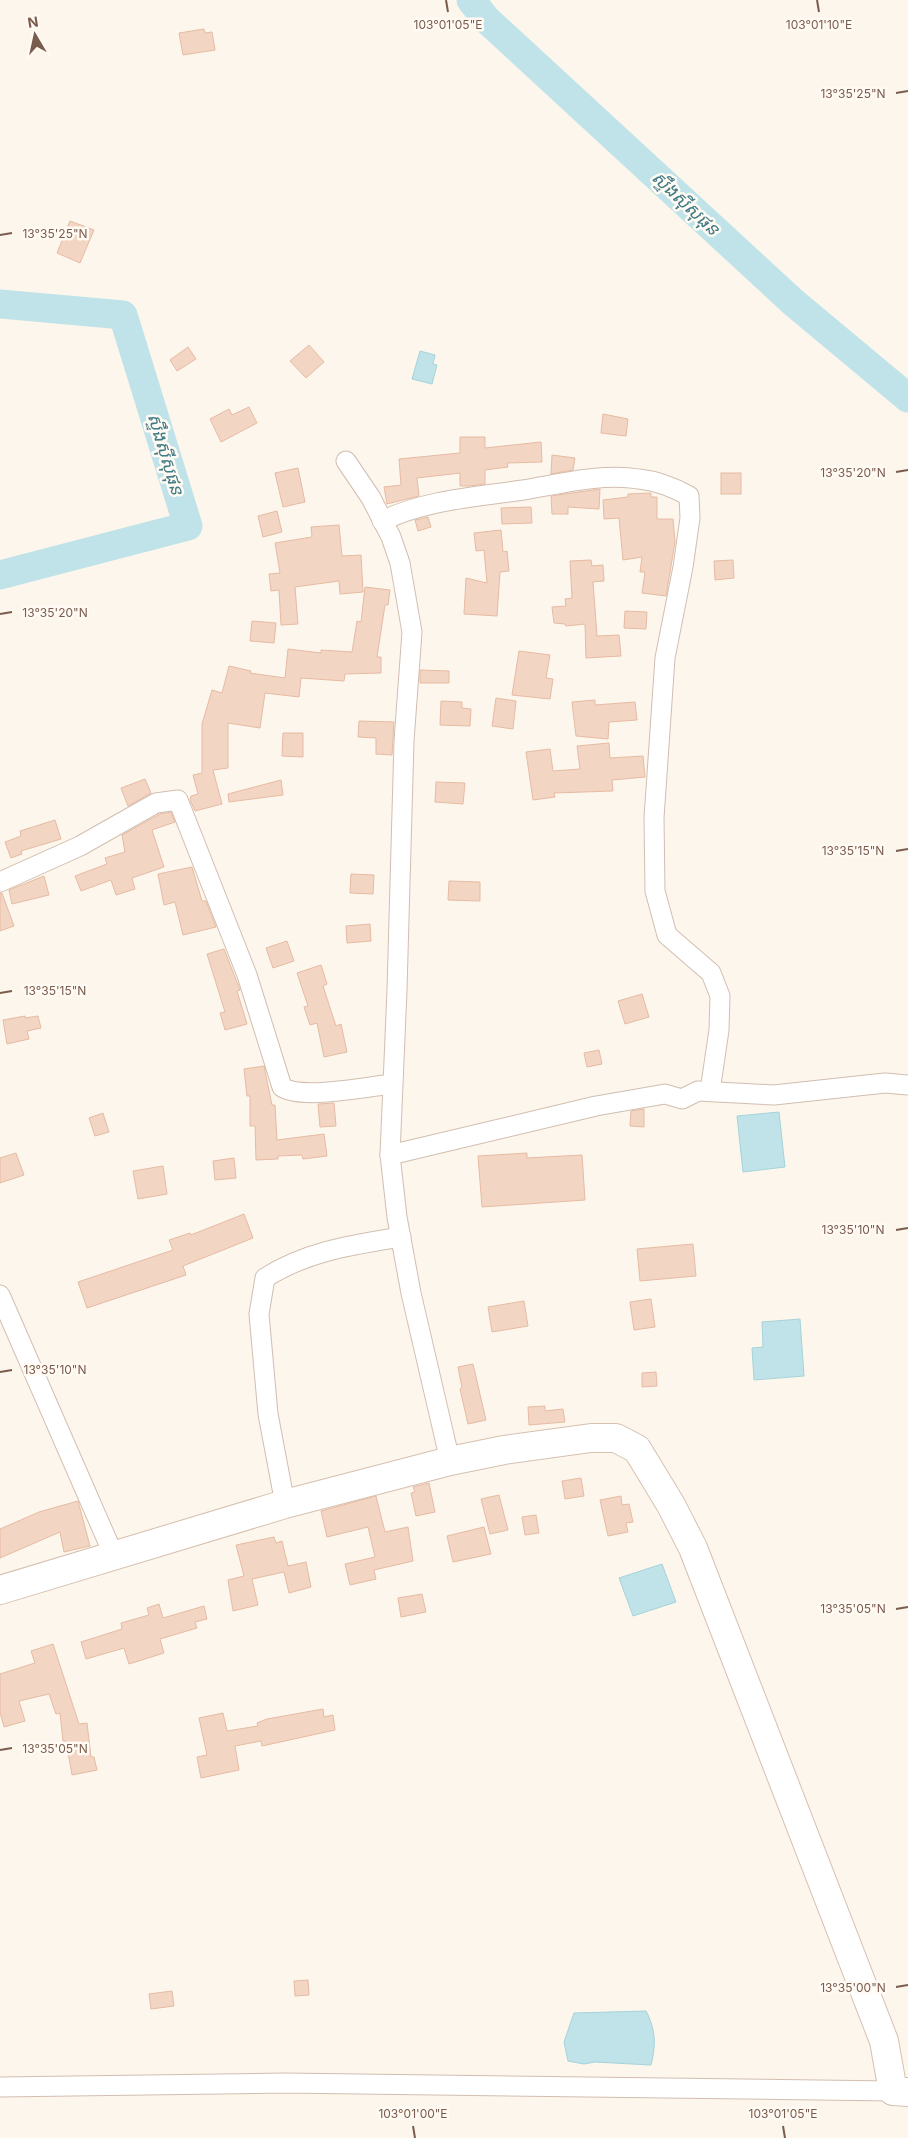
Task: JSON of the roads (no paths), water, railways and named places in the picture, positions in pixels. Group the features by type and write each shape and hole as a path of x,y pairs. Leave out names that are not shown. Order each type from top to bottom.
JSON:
{"main road":[{"path":"0,1590 285,1504 450,1461 504,1450 591,1438 616,1438 637,1450 671,1506 693,1548 884,2041 901,2091"}],"street":[{"path":"346,460 371,498 400,563 412,632 403,760 398,990 390,1154 401,1237 411,1293 450,1461"},
{"path":"382,521 399,513 448,501 596,478 638,478 670,486 689,496 690,518 683,567 665,658 654,818 655,891 667,935 711,973 720,996 719,1030 710,1091"},
{"path":"0,882 80,846 156,803 178,800 247,975 282,1087 290,1092 306,1093 392,1084"},
{"path":"390,1154 596,1106 665,1094 682,1100 698,1091 774,1095 885,1082 908,1085"},
{"path":"285,1504 268,1414 259,1314 265,1278 286,1264 315,1254 401,1237"},
{"path":"0,1295 114,1556"},
{"path":"0,2087 284,2083 901,2091"}],"water":[{"path":"420,351 435,355 433,364 437,365 432,384 412,379"},
{"path":"779,1112 785,1167 743,1172 737,1116"},
{"path":"800,1319 804,1376 754,1380 752,1348 763,1347 762,1322"},
{"path":"662,1564 676,1602 633,1616 619,1578"},
{"path":"646,2011 652,2025 654,2038 651,2065 595,2062 584,2064 568,2061 564,2042 574,2013"}],"waterway":[{"name":"ស្ទឹងស៊ីសុផុន","path":"471,0 486,19 793,302 908,398"},
{"name":"ស្ទឹងស៊ីសុផុន","path":"0,304 123,315 188,526 0,575"}]}
